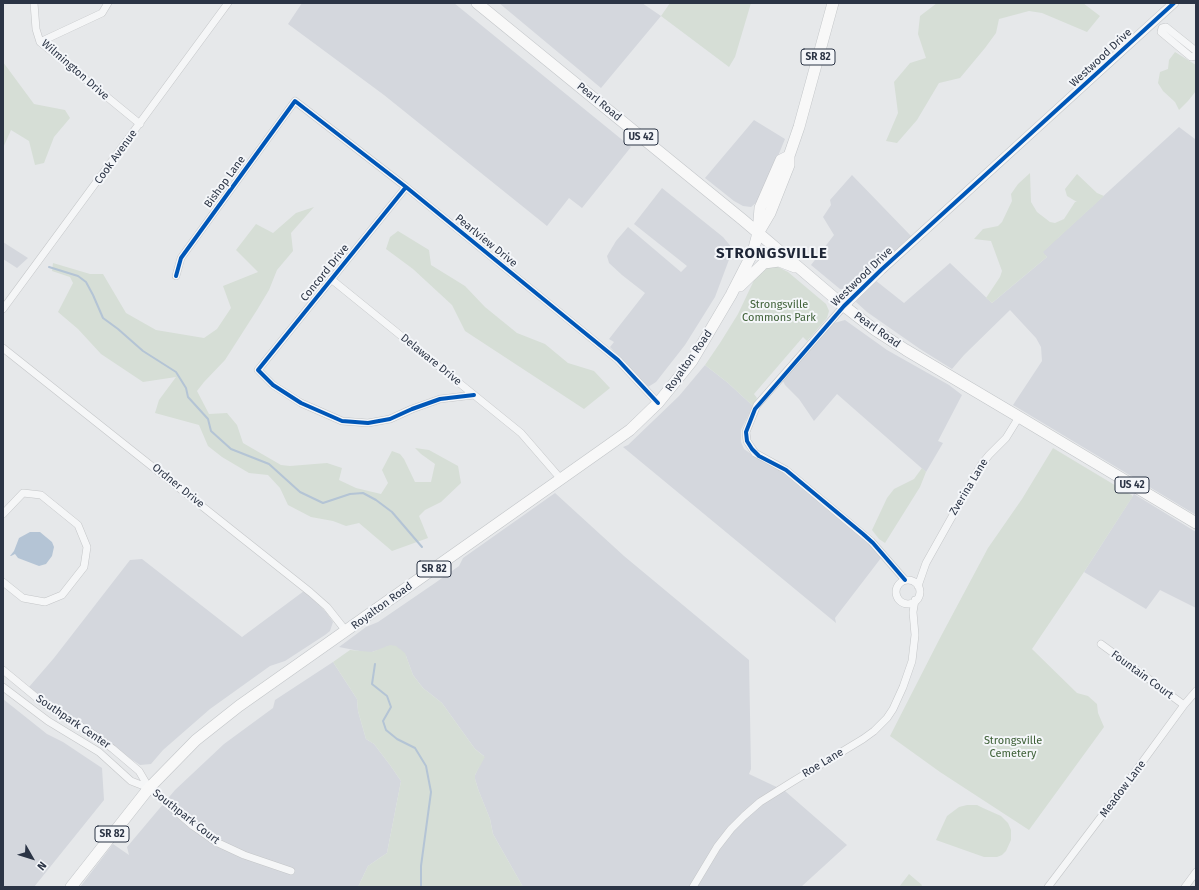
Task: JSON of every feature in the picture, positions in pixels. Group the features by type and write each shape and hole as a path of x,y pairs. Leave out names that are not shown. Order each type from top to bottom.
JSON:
{"main road":[{"name":"Pearl Road","path":"477,3 875,330 1196,523"},
{"name":"Royalton Road","path":"70,887 149,788 196,740 239,706 346,632 560,478 630,430 658,403 692,361 731,295 753,252 758,233 760,208 781,160 789,156 799,127 833,3"},
{"path":"731,295 764,264 779,261 802,270"}],"street":[{"name":"Wilmington Drive","path":"34,3 36,29 40,42 140,124"},
{"path":"40,42 102,13 108,3"},
{"name":"Cook Avenue","path":"3,309 228,3"},
{"name":"Westwood Drive","path":"907,580 890,564 871,541 838,513 786,470 755,453 749,445 746,437 748,425 757,405 844,306 891,261 1174,3"},
{"path":"1154,21 1162,28 1166,27 1196,51"},
{"path":"1162,28 1161,32 1191,57 1196,56"},
{"name":"Pearlview Drive","path":"295,101 406,187 618,360 658,403"},
{"name":"Bishop Lane","path":"176,276 181,258 295,101"},
{"name":"Concord Drive","path":"406,187 258,370 273,386 301,403 342,421 368,423 390,419 440,399 474,395"},
{"name":"Delaware Drive","path":"331,279 520,433 560,478"},
{"name":"Ordner Drive","path":"3,348 310,592 327,607 346,632"},
{"name":"Zverina Lane","path":"918,586 926,563 981,465 988,455 1006,438 1020,417"},
{"path":"3,514 24,493 41,495 78,525 87,548 84,567 62,595 45,602 23,598 3,582"},
{"name":"Zverina Lane","path":"907,580 920,570 926,563"},
{"name":"Westwood Drive","path":"890,564 898,585"},
{"path":"907,580 914,581 918,586 920,593 915,600 910,603 899,600 896,593 898,585 907,580"},
{"name":"Roe Lane","path":"692,887 717,847 731,828 760,802 863,739 874,731 887,718 904,688 912,661 915,635 913,619 915,600"},
{"name":"Roe Lane","path":"902,602 913,619"},
{"name":"Fountain Court","path":"1101,644 1184,705"},
{"name":"Southpark Center","path":"3,670 43,703 96,736 113,749 139,771 149,788"},
{"name":"Southpark Center","path":"3,687 48,721 99,752 131,781 149,788"},
{"name":"Meadow Lane","path":"1048,887 1196,691"},
{"name":"Southpark Court","path":"149,788 193,826 216,842 244,855 291,871"},
{"path":"1185,887 1196,872"}],"shaded area":[{"path":"302,3 454,3 631,147 582,208 569,198 547,226 384,95 288,24"},
{"path":"499,3 642,3 661,16 601,88"},
{"path":"754,120 785,139 766,185 757,202 751,207 743,206 734,201 705,178"},
{"path":"1179,127 1196,139 1196,515 1013,405 1042,361 1041,347 1036,338 1010,310 964,355 952,369 920,349 867,312 856,302 857,298 875,280 904,303 950,263 992,303 1047,257 1042,252"},
{"path":"852,175 911,236 850,291 840,289 811,265 834,235 823,217 831,205 830,200"},
{"path":"662,188 723,237 733,249 715,297 685,345 656,382 648,387 610,347 614,342 609,339 645,293 609,263 607,256 616,241 628,227 681,272 687,266 634,224"},
{"path":"3,242 28,258 17,268 3,259"},
{"path":"845,320 887,350 949,385 962,395 938,441 943,443 926,472 837,394 814,421 799,399 785,385 783,381 834,323"},
{"path":"705,365 728,383 753,406 741,430 741,442 744,449 757,458 787,474 871,545 881,558 835,618 836,623 623,447 628,445 679,396"},
{"path":"555,493 624,556 749,660 751,769 749,774 785,791 847,845 801,887 523,887 493,834 490,819 475,779 475,775 484,756 475,749 442,703 423,688 413,675 406,656 378,650 364,652 339,647 366,627 378,622 459,566 463,558"},
{"path":"1134,494 1196,532 1196,608 1160,590 1146,609 1084,572"},
{"path":"142,559 242,637 304,591 326,612 333,622 330,631 325,635 285,661 270,666 210,709 163,750 151,764 140,765 61,712 29,687 54,658 130,560"},
{"path":"333,662 357,699 358,711 366,739 374,744 401,781 387,853 368,866 358,887 80,887 113,844 129,855 127,847 175,790 224,744 273,708 275,700"},
{"path":"3,699 47,734 63,742 102,768 104,800 34,887 3,887"}],"green space":[{"path":"670,3 751,3 735,57 729,67 661,16"},
{"path":"937,3 1083,3 1100,16 1087,32 1042,13 1029,11 999,19 996,33 960,78 939,83 917,120 897,143 886,141 898,113 894,82 910,63 926,58 918,34 920,16"},
{"path":"1175,52 1196,65 1196,91 1179,110 1175,102 1163,91 1158,83 1160,72 1168,69 1169,60"},
{"path":"3,62 34,104 65,110 70,118 54,137 44,163 35,165 29,141 11,130 3,148"},
{"path":"1030,173 1031,202 1037,212 1050,222 1055,223 1064,219 1075,202 1077,202 1067,196 1065,189 1077,174 1097,193 1104,196 1043,252 1047,257 992,303 986,298 1000,277 1002,271 991,241 974,239 983,229 998,226 1002,222 1012,201 1011,194 1018,184"},
{"path":"314,207 291,233 293,251 277,270 269,290 257,310 225,360 197,391 209,414 227,413 237,425 243,443 281,465 290,466 327,463 342,468 339,480 356,488 381,494 388,483 382,470 392,451 400,454 404,459 415,482 431,482 435,464 415,448 429,450 458,466 461,483 441,502 425,510 419,516 428,538 392,551 359,523 346,526 333,521 311,517 288,505 280,488 268,475 249,473 222,457 208,446 199,425 155,413 159,400 176,377 143,382 101,354 78,329 58,312 73,283 70,277 52,271 53,263 90,274 103,274 126,313 156,330 204,338 217,329 231,308 223,286 258,272 236,250 256,224 273,233 296,213"},
{"path":"398,231 429,250 431,265 465,286 485,307 517,333 545,344 568,363 594,371 610,388 584,409 465,331 452,305 413,269 386,249 390,237"},
{"name":"Strongsville Commons Park","path":"774,265 788,272 826,304 829,311 827,318 807,341 803,337 754,394 757,398 753,406 728,383 705,365 738,314 756,276 765,266"},
{"name":"Strongsville Cemetery","path":"1053,448 1133,496 1032,649 1077,693 1088,696 1097,704 1098,713 1104,727 1029,830 940,772 890,736 988,548 1022,499"},
{"path":"922,468 926,472 920,487 885,543 879,539 872,530 887,498 894,489 914,479"},
{"path":"390,645 396,646 405,653 413,675 423,688 442,703 475,749 485,757 475,775 475,779 490,819 493,834 523,887 358,887 368,866 387,853 401,781 374,744 366,739 358,711 357,699 333,662 350,650 372,652"},
{"path":"977,805 1001,816 1008,823 1011,830 1011,840 1006,851 1002,855 997,857 984,857 936,840 947,816 959,807"},
{"path":"909,874 922,885 921,887 899,887"}],"water":[{"path":"30,532 40,532 52,542 54,547 52,556 46,564 39,566 18,558 15,554 10,556 14,551 19,538"}],"waterway":[{"path":"49,267 78,276 86,282 103,318 143,351 176,372 186,388 188,397 208,419 211,431 231,449 269,464 300,492 323,503 350,494 363,493 376,500 392,512 422,547"},
{"path":"375,664 372,684 387,696 391,707 383,721 386,730 397,739 415,748 426,766 431,792 421,866 421,887"}],"cycle path":[{"path":"905,580 873,543 863,534 786,470 759,456 752,449 747,441 746,432 755,409 844,306 881,270 1174,3"},
{"path":"176,276 181,258 295,101 406,187 618,360 658,403"},
{"path":"406,187 258,370 273,385 301,403 342,421 368,423 390,419 440,399 474,395"}],"district":[{"name":"STRONGSVILLE","path":"772,254"}]}
